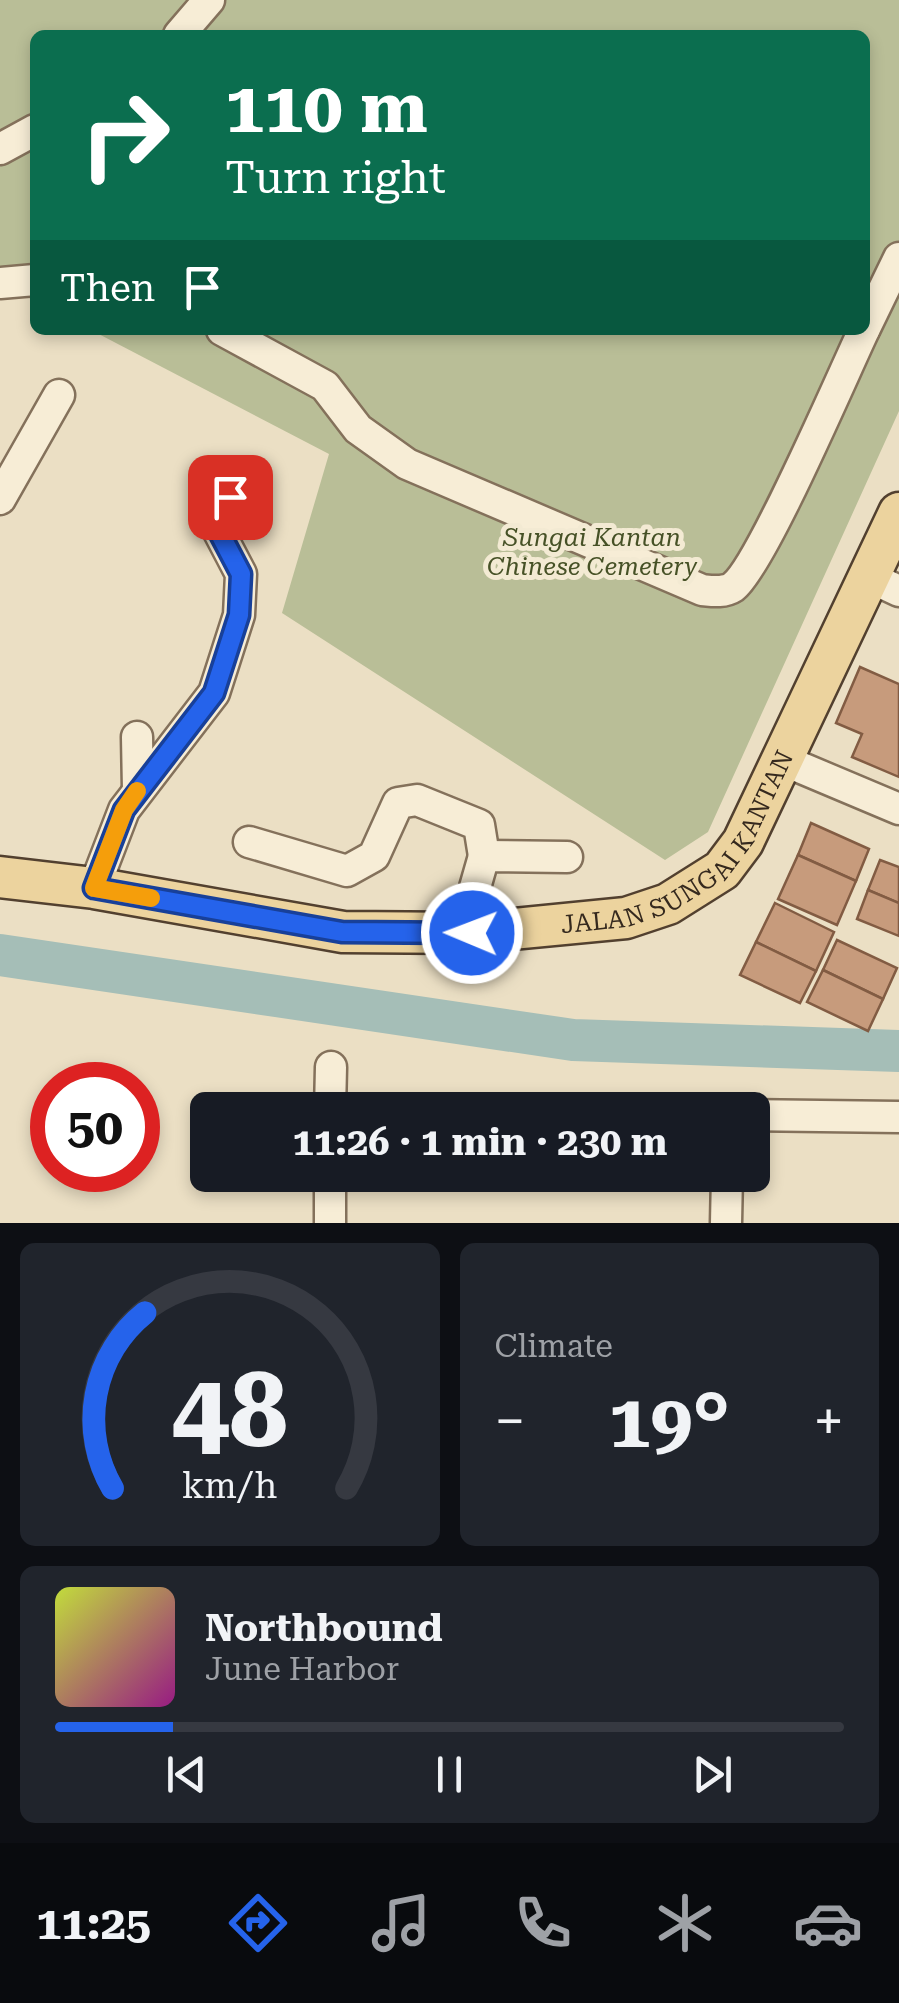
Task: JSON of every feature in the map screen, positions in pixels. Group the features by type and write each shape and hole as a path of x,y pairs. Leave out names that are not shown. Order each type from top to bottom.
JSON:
{"main road":[{"name":"JALAN SUNGAI KANTAN","path":"0,877 94,888 342,932 472,933 626,918 696,891 722,870 743,842 886,573 899,513"}],"street":[{"path":"183,30 208,0"},
{"path":"0,149 30,133"},
{"path":"870,317 899,258"},
{"path":"0,283 30,280"},
{"path":"231,335 324,386 358,429 407,464 702,590 721,591 734,586 764,541 861,335"},
{"path":"0,499 59,394"},
{"path":"94,888 124,810 214,693 239,615 241,574 219,532 221,512 230,497"},
{"path":"137,737 138,790"},
{"path":"785,761 899,810"},
{"path":"249,842 347,872 374,856 398,803 417,800 479,825 484,856 470,905 472,933"},
{"path":"484,856 567,857"},
{"path":"330,1067 330,1092"},
{"path":"770,1116 899,1118"},
{"path":"330,1192 330,1223"},
{"path":"726,1223 727,1192"}],"green space":[{"name":"Sungai Kantan Chinese Cemetery","path":"0,0 899,0 899,411 708,832 665,860 282,613 329,454 101,335 870,335 870,30 30,30 30,298 0,283"}],"building":[{"path":"860,667 899,684 899,777 852,757 862,734 836,723"},
{"path":"811,823 869,849 856,881 798,855"},
{"path":"798,855 856,881 837,925 778,899"},
{"path":"880,860 899,867 899,903 868,890"},
{"path":"868,890 899,903 899,936 857,919"},
{"path":"775,903 834,932 816,971 756,942"},
{"path":"837,940 897,968 883,999 823,970"},
{"path":"756,942 816,971 800,1003 740,975"},
{"path":"823,970 883,999 868,1031 807,1002"}],"waterway":[{"path":"0,955 573,1040 899,1051"}],"slow traffic":[{"path":"137,791 124,810 94,888 151,898"}],"route":[{"path":"230,497 221,512 219,532 241,574 239,615 214,693 124,810 94,888 342,932 472,933"}]}
